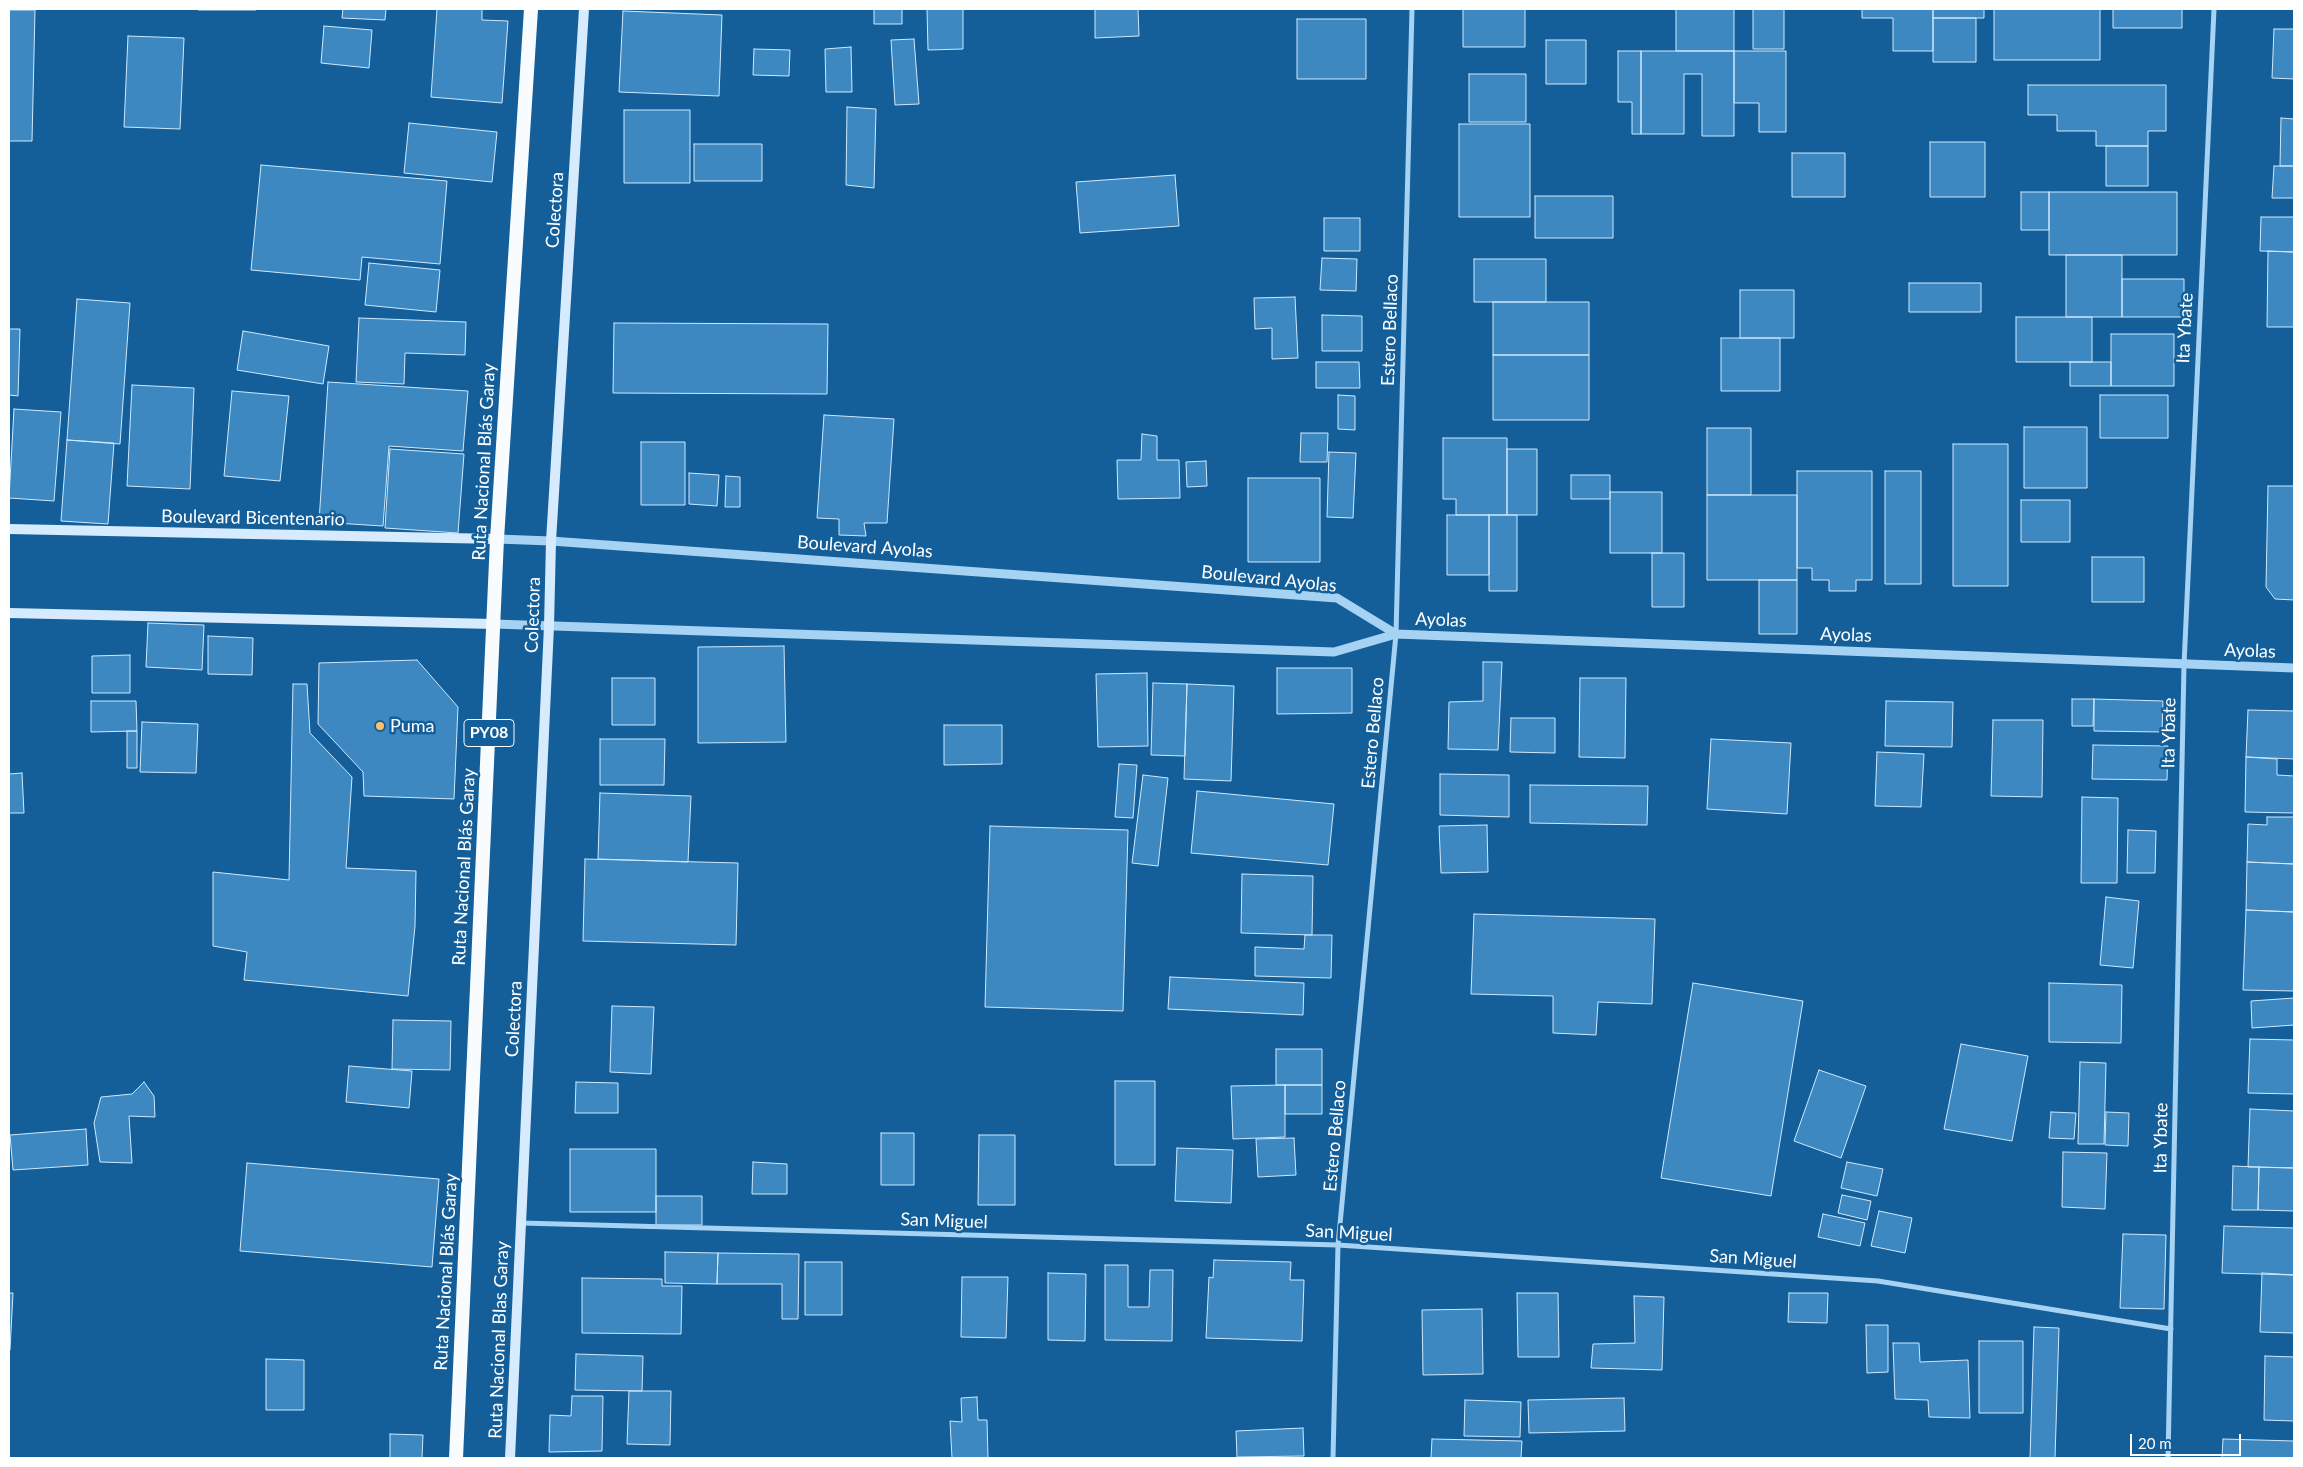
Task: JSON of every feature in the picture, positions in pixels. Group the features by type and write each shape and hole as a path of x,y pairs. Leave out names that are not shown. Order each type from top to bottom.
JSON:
{"highway":[{"name":"Ruta Nacional Blás Garay","path":"456,1458 497,539 531,9"}],"main road":[{"name":"Colectora","path":"521,1223 549,626 551,541 584,9"},
{"name":"Boulevard Bicentenario","path":"9,529 497,539"},
{"path":"9,613 494,624"},
{"name":"Ruta Nacional Blas Garay","path":"510,1458 521,1223"}],"street":[{"name":"Estero Bellaco","path":"1333,1458 1338,1245 1396,634 1412,9"},
{"name":"Ita Ybate","path":"2168,1458 2184,665 2214,9"},
{"name":"Boulevard Ayolas","path":"497,539 551,541 1337,598 1396,634"},
{"path":"494,624 1334,652 1396,634"},
{"name":"Ayolas","path":"1396,634 2294,668"},
{"name":"San Miguel","path":"521,1223 1338,1245 1878,1281 2171,1329"}],"building":[{"path":"256,9 256,10 198,10"},
{"path":"343,9 386,9 385,20 342,18"},
{"path":"437,9 482,9 482,20 508,21 502,103 431,97"},
{"path":"874,9 902,9 902,24 874,24"},
{"path":"927,9 963,9 963,49 928,50"},
{"path":"1095,9 1138,9 1139,36 1095,38"},
{"path":"1463,9 1525,9 1525,47 1463,47"},
{"path":"1676,9 1734,9 1734,51 1676,51"},
{"path":"1753,9 1784,9 1784,49 1753,49"},
{"path":"1862,9 1933,9 1933,51 1893,51 1893,18 1862,18"},
{"path":"1933,9 1984,9 1984,18 1933,18"},
{"path":"1994,9 2100,9 2100,60 1994,60"},
{"path":"2113,9 2182,9 2182,28 2113,28"},
{"path":"9,10 35,10 32,141 9,141"},
{"path":"623,11 722,15 719,96 619,92"},
{"path":"1933,18 1976,18 1976,62 1933,62"},
{"path":"1297,19 1366,19 1366,79 1297,79"},
{"path":"324,26 372,30 369,68 321,63"},
{"path":"2274,29 2294,29 2294,79 2272,78"},
{"path":"128,36 184,38 180,129 124,127"},
{"path":"914,39 919,104 895,105 891,40"},
{"path":"1546,40 1586,40 1586,84 1546,84"},
{"path":"851,47 852,92 826,92 825,49"},
{"path":"754,49 790,50 789,76 753,75"},
{"path":"1618,51 1641,51 1641,134 1632,134 1632,102 1618,102"},
{"path":"1641,51 1734,51 1734,136 1702,136 1702,74 1684,74 1684,134 1641,134"},
{"path":"1734,51 1786,51 1786,132 1759,132 1759,103 1734,103"},
{"path":"1469,74 1526,74 1526,122 1469,122"},
{"path":"2028,85 2166,85 2166,131 2148,131 2148,146 2096,146 2096,131 2057,131 2057,115 2028,115"},
{"path":"847,107 876,109 874,188 846,185"},
{"path":"624,110 690,110 690,183 624,183"},
{"path":"2281,118 2294,119 2294,166 2280,166"},
{"path":"409,123 497,132 492,182 404,173"},
{"path":"1459,124 1530,124 1530,217 1459,217"},
{"path":"1930,142 1985,142 1985,197 1930,197"},
{"path":"694,144 762,144 762,181 694,181"},
{"path":"2106,146 2148,146 2148,186 2106,186"},
{"path":"1792,153 1845,153 1845,197 1792,197"},
{"path":"261,165 447,181 440,264 362,257 360,280 251,270"},
{"path":"2274,166 2294,166 2294,198 2272,198"},
{"path":"1175,175 1179,226 1080,233 1076,182"},
{"path":"2021,192 2049,192 2049,230 2021,230"},
{"path":"2049,192 2177,192 2177,255 2049,255"},
{"path":"1535,196 1613,196 1613,238 1535,238"},
{"path":"2261,217 2294,217 2294,252 2260,251"},
{"path":"1324,218 1360,218 1360,251 1324,251"},
{"path":"2268,251 2294,252 2294,327 2267,327"},
{"path":"2066,255 2122,255 2122,317 2066,317"},
{"path":"1322,258 1357,259 1356,291 1320,290"},
{"path":"1474,259 1546,259 1546,302 1474,302"},
{"path":"369,263 440,270 436,312 365,305"},
{"path":"2122,279 2184,279 2184,317 2122,317"},
{"path":"1909,283 1981,283 1981,312 1909,312"},
{"path":"1740,290 1794,290 1794,338 1740,338"},
{"path":"1295,297 1298,358 1272,359 1272,328 1255,329 1254,298"},
{"path":"77,299 130,303 120,444 67,440"},
{"path":"1493,302 1589,302 1589,355 1493,355"},
{"path":"1322,315 1362,316 1362,351 1322,351"},
{"path":"2016,317 2092,317 2092,362 2016,362"},
{"path":"359,318 466,322 465,355 405,353 404,384 356,382"},
{"path":"614,323 828,324 827,394 613,393"},
{"path":"9,329 20,329 18,396 9,395"},
{"path":"243,331 329,346 323,384 237,370"},
{"path":"2111,334 2174,334 2174,386 2111,386"},
{"path":"1721,338 1780,338 1780,391 1721,391"},
{"path":"1493,355 1589,355 1589,420 1493,420"},
{"path":"1316,362 1359,362 1360,388 1316,388"},
{"path":"2070,362 2111,362 2111,386 2070,386"},
{"path":"328,382 468,391 463,451 389,446 383,526 319,522"},
{"path":"132,385 194,388 190,489 127,486"},
{"path":"232,391 289,396 280,481 224,476"},
{"path":"1338,395 1355,396 1355,430 1338,429"},
{"path":"2100,395 2168,395 2168,438 2100,438"},
{"path":"14,409 61,412 54,501 9,498"},
{"path":"824,415 894,419 887,523 864,523 866,536 839,535 839,519 817,518"},
{"path":"2024,427 2087,427 2087,488 2024,488"},
{"path":"1707,428 1751,428 1751,495 1707,495"},
{"path":"1301,433 1328,433 1327,462 1300,462"},
{"path":"1142,434 1157,436 1157,460 1179,460 1180,498 1118,499 1117,460 1141,460"},
{"path":"1443,438 1507,438 1507,515 1456,515 1456,499 1443,499"},
{"path":"67,440 114,443 108,524 61,521"},
{"path":"641,442 685,442 685,505 641,505"},
{"path":"1953,444 2008,444 2008,586 1953,586"},
{"path":"390,449 464,454 458,533 385,528"},
{"path":"1507,449 1537,449 1537,515 1507,515"},
{"path":"1329,452 1356,453 1353,518 1327,517"},
{"path":"1206,461 1207,486 1187,487 1186,462"},
{"path":"1797,471 1872,471 1872,580 1856,580 1856,591 1829,591 1829,580 1812,580 1812,568 1797,568"},
{"path":"1885,471 1921,471 1921,584 1885,584"},
{"path":"689,473 719,475 717,506 689,504"},
{"path":"1571,475 1610,475 1610,499 1571,499"},
{"path":"726,476 740,477 740,507 725,507"},
{"path":"1248,478 1320,478 1320,562 1248,562"},
{"path":"2268,486 2294,486 2294,600 2275,599 2266,587"},
{"path":"1610,492 1662,492 1662,553 1610,553"},
{"path":"1707,495 1797,495 1797,580 1707,580"},
{"path":"2021,500 2070,500 2070,542 2021,542"},
{"path":"1447,515 1489,515 1489,575 1447,575"},
{"path":"1489,515 1517,515 1517,591 1489,591"},
{"path":"1652,553 1684,553 1684,607 1652,607"},
{"path":"2092,557 2144,557 2144,602 2092,602"},
{"path":"1759,580 1797,580 1797,634 1759,634"},
{"path":"148,623 204,625 202,670 146,667"},
{"path":"208,636 253,638 252,675 208,674"},
{"path":"784,646 786,742 698,743 698,647"},
{"path":"130,655 130,693 92,693 92,656"},
{"path":"417,660 458,707 454,799 364,796 363,772 318,724 319,663"},
{"path":"1483,662 1502,662 1498,750 1448,749 1449,702 1483,701"},
{"path":"1277,668 1352,668 1352,713 1277,714"},
{"path":"1147,673 1148,746 1098,747 1096,674"},
{"path":"612,678 655,678 655,725 612,725"},
{"path":"1580,678 1626,678 1625,758 1579,757"},
{"path":"1153,683 1187,684 1185,756 1151,755"},
{"path":"293,684 307,684 310,733 352,777 346,868 416,871 415,926 408,996 244,980 247,952 213,946 213,872 289,880"},
{"path":"1187,684 1234,686 1231,781 1184,779"},
{"path":"2072,699 2094,699 2093,726 2072,726"},
{"path":"2094,699 2163,701 2162,732 2094,731"},
{"path":"91,701 136,701 137,731 91,732"},
{"path":"1886,701 1953,702 1952,747 1885,746"},
{"path":"2248,710 2294,711 2294,759 2246,757"},
{"path":"1511,718 1555,718 1555,753 1510,752"},
{"path":"1993,720 2043,720 2042,797 1991,796"},
{"path":"142,722 198,724 196,773 140,772"},
{"path":"944,725 1002,725 1002,764 944,765"},
{"path":"127,731 137,731 137,768 127,768"},
{"path":"600,739 665,739 664,785 600,785"},
{"path":"1711,739 1791,743 1787,814 1707,809"},
{"path":"2093,745 2168,746 2167,780 2092,779"},
{"path":"1877,752 1924,754 1921,807 1875,806"},
{"path":"2246,757 2277,759 2277,775 2294,776 2294,813 2245,812"},
{"path":"1119,764 1137,765 1133,818 1115,817"},
{"path":"22,773 24,813 9,813 9,774"},
{"path":"1440,774 1509,775 1509,817 1440,815"},
{"path":"1143,775 1168,778 1158,866 1132,863"},
{"path":"1530,785 1648,786 1647,825 1530,823"},
{"path":"1197,791 1334,804 1328,865 1191,853"},
{"path":"600,793 691,796 688,862 598,859"},
{"path":"2082,797 2118,798 2117,883 2081,883"},
{"path":"2267,817 2294,817 2294,864 2247,862 2248,824 2267,825"},
{"path":"1487,825 1488,872 1441,873 1439,826"},
{"path":"990,826 1128,830 1123,1011 985,1007"},
{"path":"2128,830 2156,831 2155,873 2127,873"},
{"path":"585,859 738,863 736,945 583,941"},
{"path":"2247,862 2294,864 2294,912 2246,910"},
{"path":"1242,874 1313,876 1312,935 1241,933"},
{"path":"2106,897 2139,901 2133,968 2100,965"},
{"path":"2246,910 2294,912 2294,991 2243,990"},
{"path":"1474,914 1655,919 1652,1004 1598,1002 1596,1035 1553,1033 1553,996 1471,994"},
{"path":"1305,935 1332,935 1331,978 1255,976 1255,947 1304,949"},
{"path":"1170,977 1304,983 1303,1015 1168,1009"},
{"path":"1693,983 1803,1001 1771,1196 1661,1178"},
{"path":"2049,983 2122,985 2121,1043 2049,1042"},
{"path":"2294,998 2294,1025 2252,1028 2251,1001"},
{"path":"612,1006 654,1007 651,1074 610,1072"},
{"path":"393,1020 451,1021 450,1070 392,1069"},
{"path":"2250,1039 2294,1040 2294,1094 2248,1093"},
{"path":"1961,1044 2028,1056 2012,1141 1944,1129"},
{"path":"1276,1049 1322,1049 1322,1085 1276,1085"},
{"path":"2080,1062 2106,1063 2104,1144 2078,1144"},
{"path":"349,1066 412,1071 409,1108 346,1102"},
{"path":"1819,1070 1866,1086 1841,1158 1794,1141"},
{"path":"1115,1081 1155,1081 1155,1165 1115,1165"},
{"path":"144,1082 154,1096 155,1117 129,1116 132,1163 100,1162 94,1123 101,1097 132,1094"},
{"path":"576,1082 618,1083 618,1113 575,1113"},
{"path":"1285,1085 1285,1137 1233,1139 1231,1086"},
{"path":"1285,1085 1322,1085 1322,1114 1285,1114"},
{"path":"2250,1109 2294,1111 2294,1168 2248,1167"},
{"path":"2051,1112 2076,1113 2074,1139 2049,1138"},
{"path":"2106,1112 2129,1113 2128,1146 2105,1145"},
{"path":"86,1129 88,1165 13,1170 10,1135"},
{"path":"881,1133 914,1133 914,1185 881,1185"},
{"path":"979,1135 1015,1135 1015,1205 978,1205"},
{"path":"1294,1138 1296,1175 1258,1177 1256,1139"},
{"path":"1177,1148 1233,1150 1231,1203 1175,1201"},
{"path":"570,1149 656,1149 656,1212 570,1212"},
{"path":"2063,1152 2107,1153 2105,1209 2062,1207"},
{"path":"753,1162 787,1164 787,1194 752,1194"},
{"path":"1847,1162 1883,1169 1877,1196 1841,1188"},
{"path":"247,1163 439,1179 432,1267 240,1251"},
{"path":"2233,1166 2259,1167 2258,1210 2232,1210"},
{"path":"2259,1167 2294,1168 2294,1211 2258,1210"},
{"path":"1842,1195 1871,1201 1867,1220 1838,1213"},
{"path":"656,1196 702,1196 702,1225 656,1225"},
{"path":"1879,1211 1912,1218 1905,1253 1871,1246"},
{"path":"1823,1214 1865,1223 1860,1246 1818,1237"},
{"path":"2224,1226 2294,1228 2294,1275 2222,1273"},
{"path":"2123,1234 2166,1235 2164,1309 2120,1308"},
{"path":"665,1252 718,1253 717,1284 665,1283"},
{"path":"718,1253 799,1254 798,1319 782,1319 782,1284 717,1284"},
{"path":"1214,1260 1291,1262 1290,1280 1304,1280 1302,1341 1206,1338 1209,1277 1213,1278"},
{"path":"805,1262 842,1262 842,1315 805,1315"},
{"path":"1105,1265 1128,1265 1128,1307 1149,1307 1150,1270 1173,1270 1172,1341 1105,1340"},
{"path":"1048,1273 1086,1274 1085,1341 1048,1340"},
{"path":"2262,1273 2294,1275 2294,1333 2260,1332"},
{"path":"962,1277 1008,1277 1006,1338 961,1337"},
{"path":"582,1278 662,1279 662,1286 682,1286 681,1334 582,1333"},
{"path":"9,1293 13,1293 10,1350 9,1350"},
{"path":"1517,1293 1558,1293 1559,1357 1518,1357"},
{"path":"1789,1293 1828,1293 1827,1323 1788,1322"},
{"path":"1634,1296 1664,1297 1662,1370 1591,1368 1593,1344 1635,1343"},
{"path":"1482,1309 1483,1374 1423,1375 1422,1310"},
{"path":"1866,1325 1888,1325 1888,1372 1867,1373"},
{"path":"2034,1327 2059,1328 2055,1458 2030,1458"},
{"path":"1979,1341 2023,1341 2023,1413 1979,1413"},
{"path":"1893,1343 1919,1343 1920,1362 1968,1360 1970,1418 1929,1417 1928,1400 1895,1399"},
{"path":"576,1354 643,1356 642,1391 575,1390"},
{"path":"2265,1356 2294,1357 2294,1421 2264,1420"},
{"path":"266,1359 304,1360 304,1410 266,1410"},
{"path":"629,1391 671,1391 670,1445 627,1444"},
{"path":"572,1396 603,1396 602,1451 549,1452 550,1415 571,1416"},
{"path":"977,1397 978,1420 987,1420 988,1458 952,1458 950,1421 962,1422 961,1398"},
{"path":"1624,1398 1625,1431 1529,1433 1528,1400"},
{"path":"1465,1400 1521,1402 1520,1437 1464,1436"},
{"path":"1303,1428 1304,1456 1237,1457 1236,1431"},
{"path":"390,1434 423,1435 422,1458 390,1458"},
{"path":"1432,1439 1522,1441 1521,1458 1431,1458"},
{"path":"2223,1439 2294,1441 2294,1458 2222,1458"}],"place":[{"name":"Puma","path":"380,726"}]}
